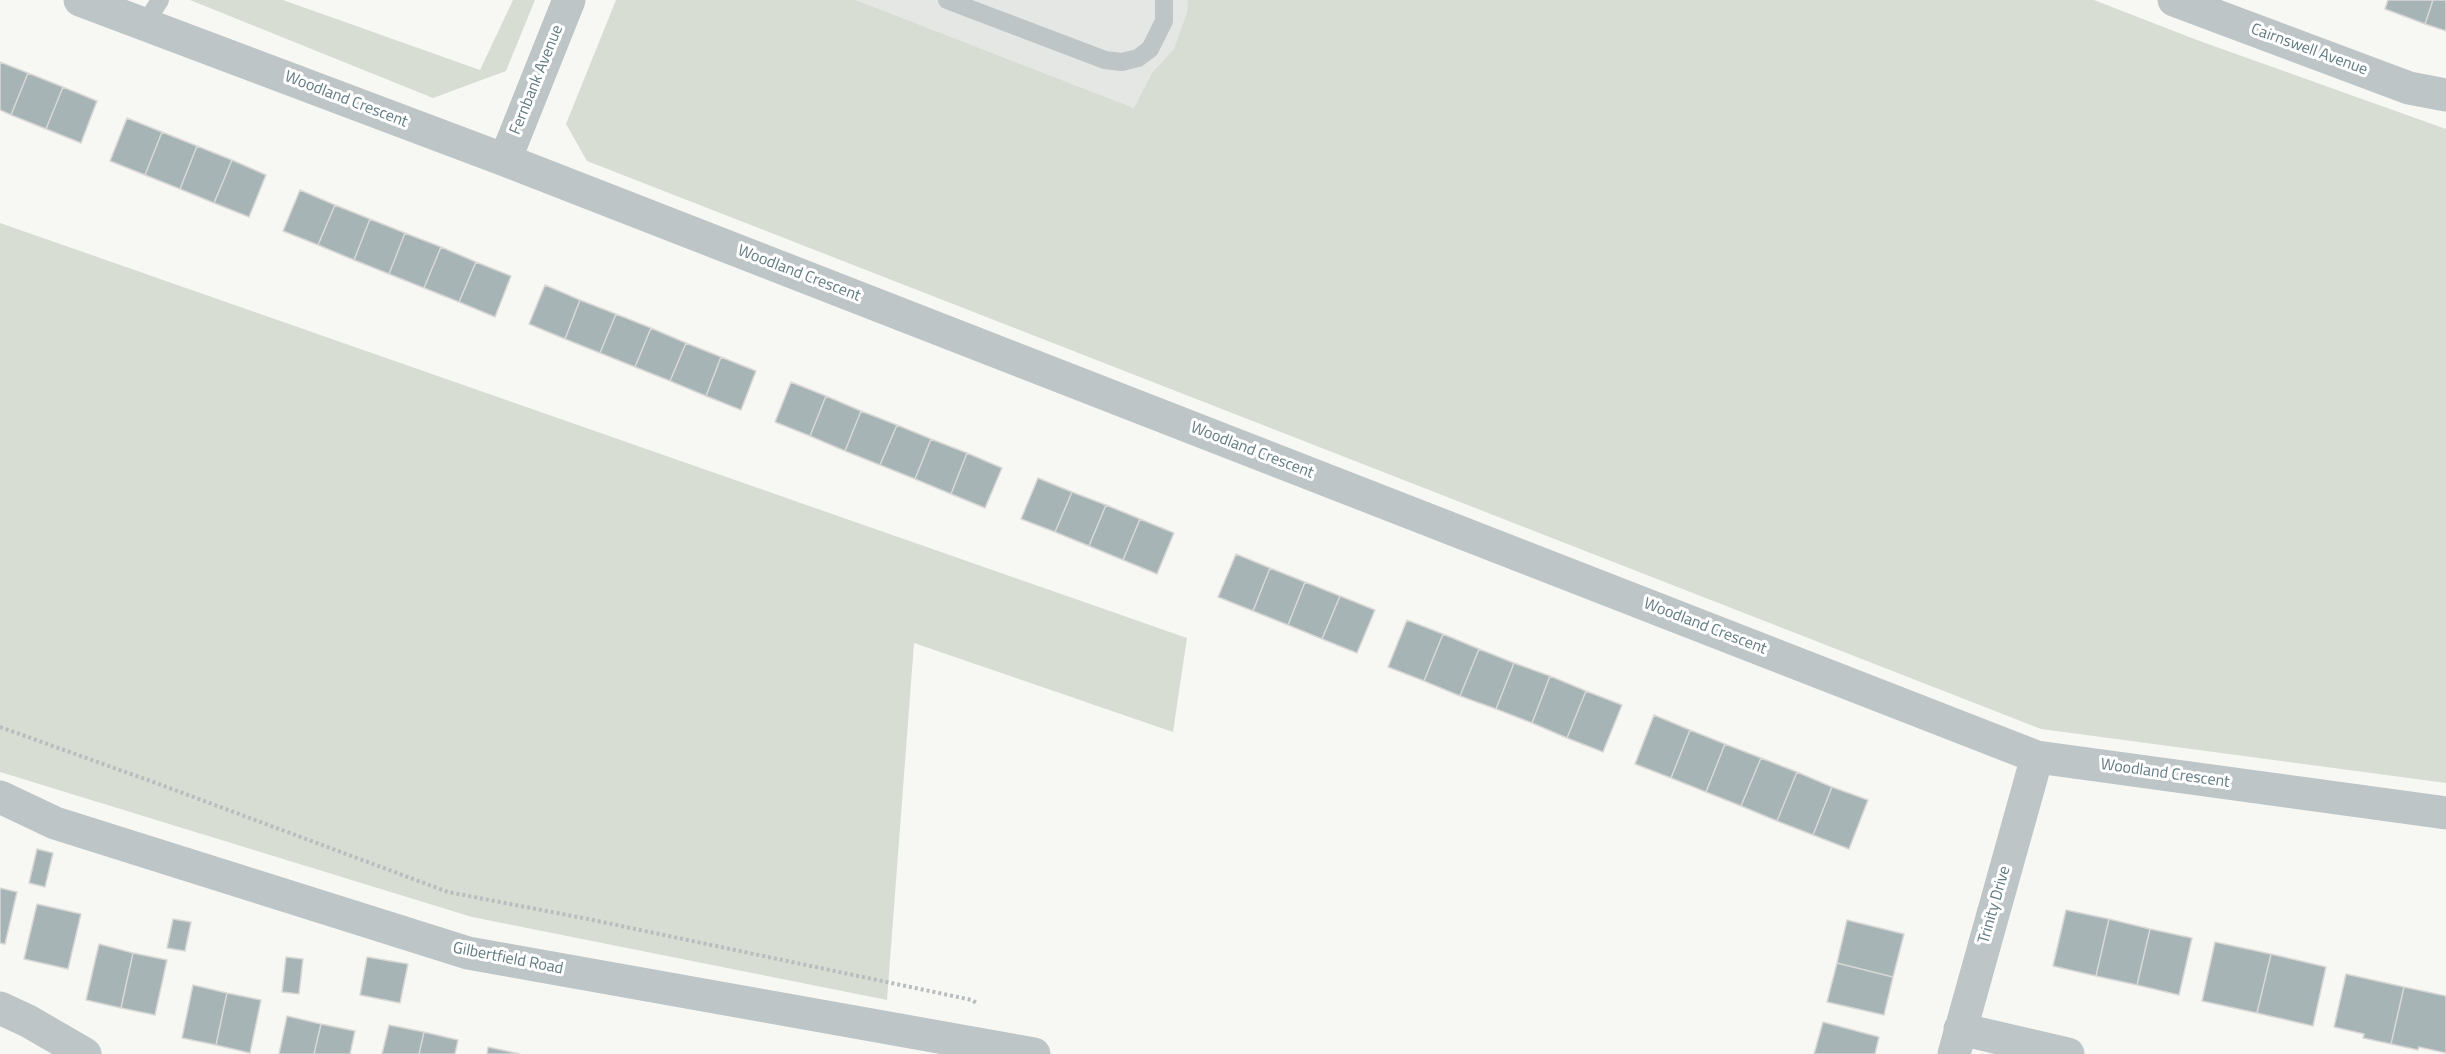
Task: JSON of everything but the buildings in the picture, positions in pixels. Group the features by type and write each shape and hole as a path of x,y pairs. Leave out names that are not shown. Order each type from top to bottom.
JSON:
{"street":[{"name":"Woodland Crescent","path":"80,0 153,12 504,160 2037,757 2446,813"},
{"name":"Fernbank Avenue","path":"504,160 569,0"},
{"name":"Cairnswell Avenue","path":"2174,0 2409,88 2446,95"},
{"name":"Trinity Drive","path":"1957,1042 2037,757"},
{"name":"Gilbertfield Road","path":"0,796 55,823 468,953 1034,1054"},
{"path":"0,1008 28,1021 85,1054"},
{"path":"1957,1042 2068,1054"}],"lane":[{"path":"947,0 1105,60 1122,62 1138,58 1150,49 1164,21 1164,0"}],"path":[{"path":"0,727 448,892 588,919 972,1000 982,1007 987,1020 986,1044"}],"shaded area":[{"path":"190,0 283,0 480,70 513,0 535,0 506,71 433,98"},
{"path":"616,0 856,0 1134,108 1152,73 1174,49 1187,13 1188,0 2094,0 2197,40 2446,129 2446,783 2041,729 587,161 566,124"},
{"path":"856,0 1272,0 1134,108"},
{"path":"0,223 1187,638 1173,732 914,643 887,1000 472,917 0,772"}]}
